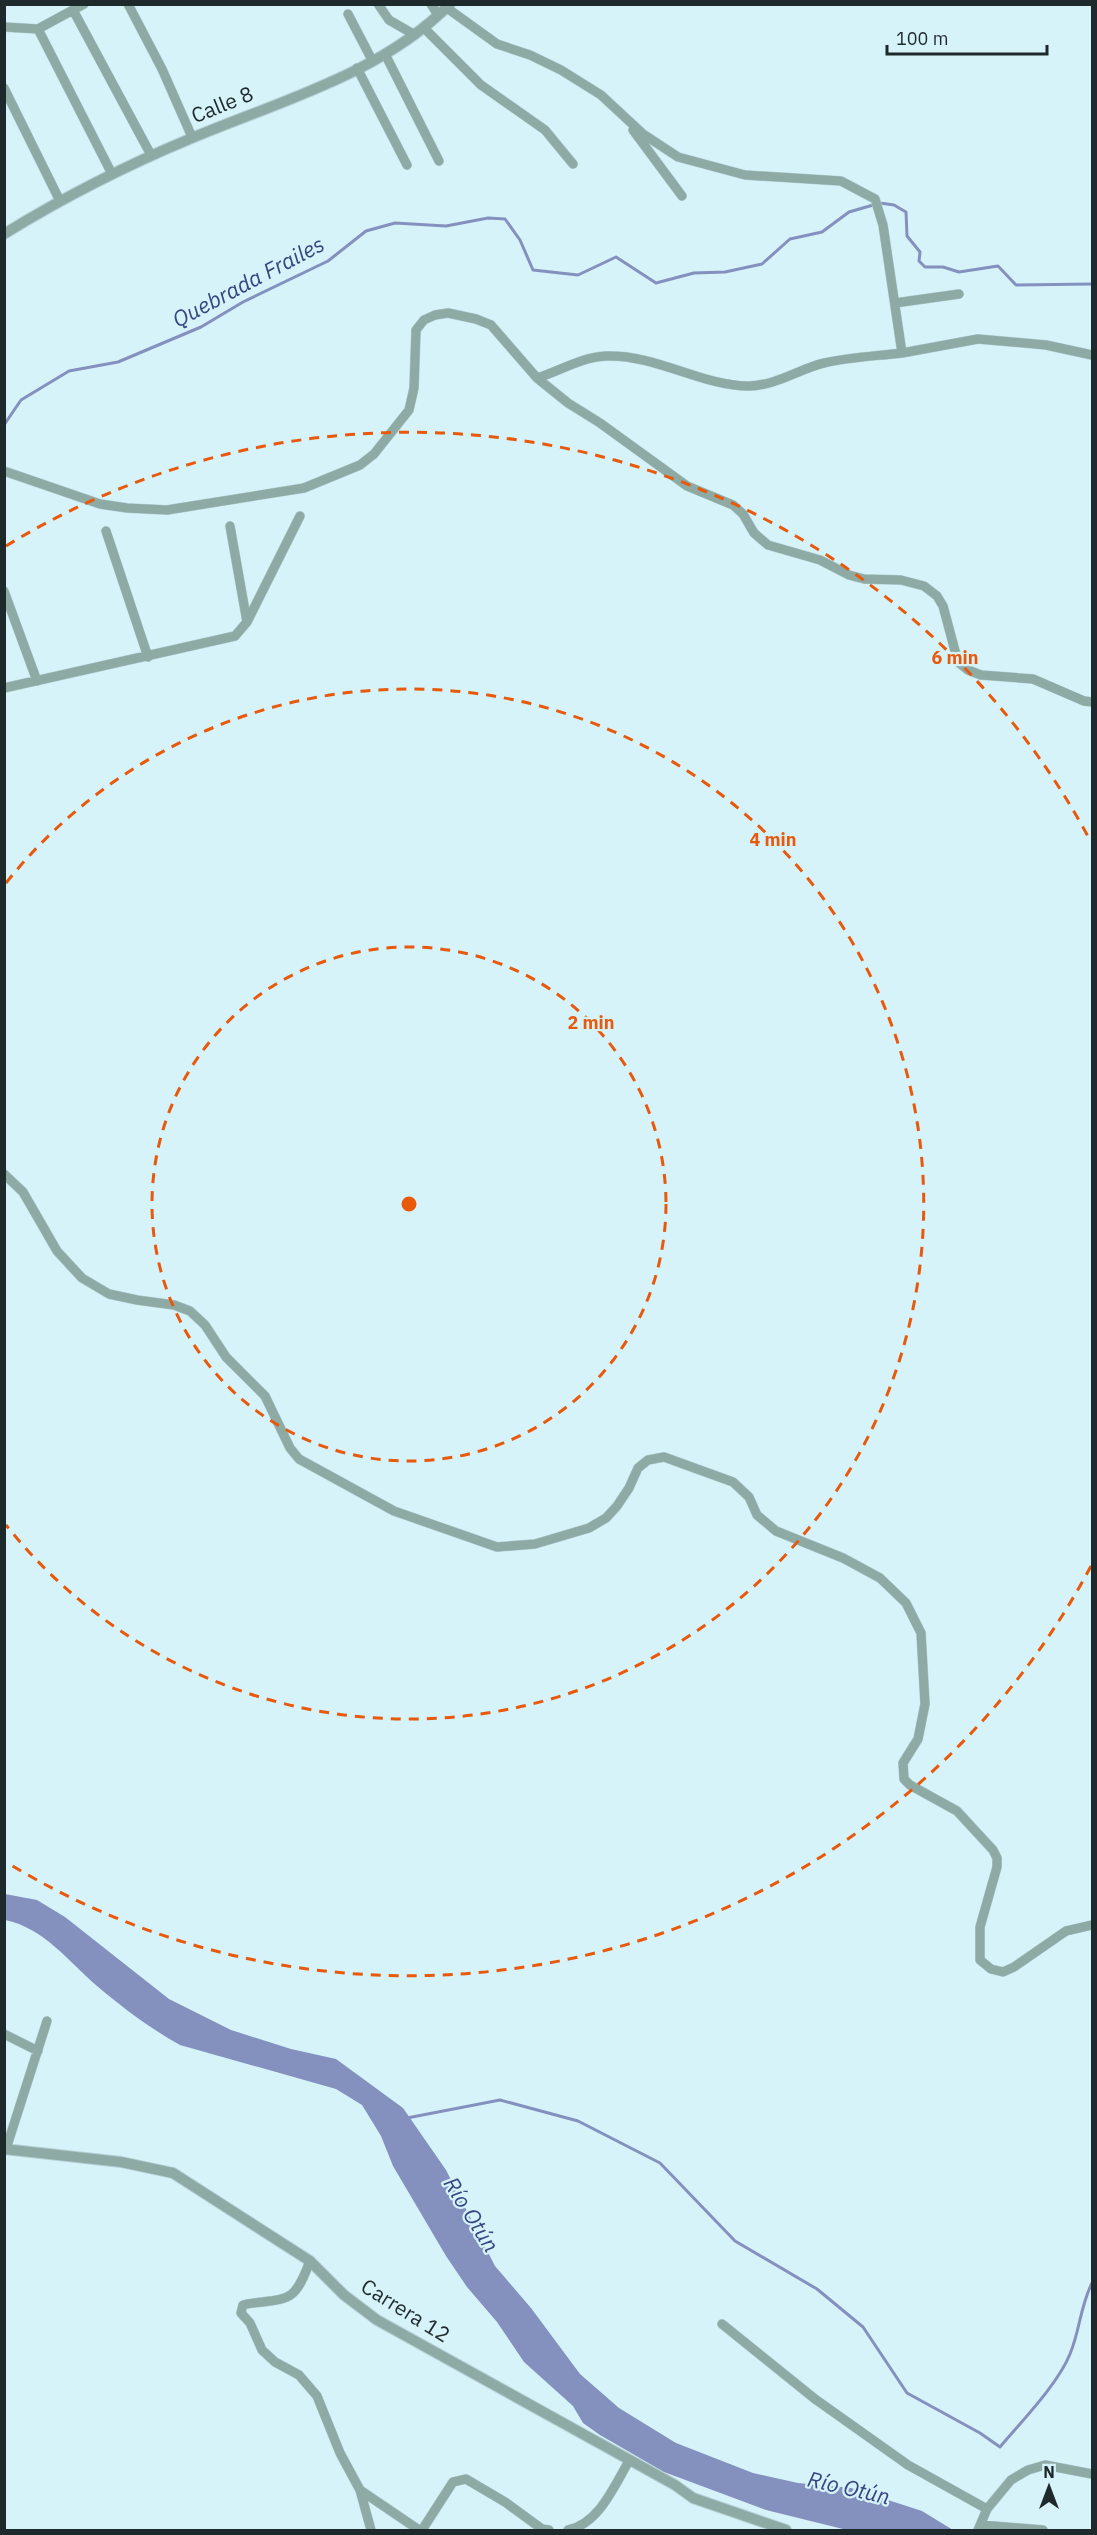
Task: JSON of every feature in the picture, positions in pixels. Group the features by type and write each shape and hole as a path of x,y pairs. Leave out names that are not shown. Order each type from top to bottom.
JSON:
{"street":[{"path":"4,27 38,29 84,4"},
{"path":"128,4 162,69 192,137"},
{"path":"378,4 389,20 419,31 480,85 545,130 573,164"},
{"path":"431,4 445,9 497,44 530,55 561,70 601,95 643,134 678,157 745,175 841,181 877,201 883,225 902,353"},
{"name":"Calle 8","path":"4,234 60,201 151,155 385,54 419,31 445,9"},
{"path":"73,10 151,155"},
{"path":"348,14 372,60"},
{"path":"38,29 112,174"},
{"path":"385,54 439,160"},
{"path":"357,68 407,165"},
{"path":"4,88 60,201"},
{"path":"621,113 682,196"},
{"path":"895,303 959,294"},
{"path":"6,472 100,504 167,510 310,486 360,465 374,454 409,410 414,388 416,330 424,320 448,313 491,325 537,378 568,403 600,423 687,486 733,505 743,514 754,533 768,545 820,560 864,579 901,580 924,586 937,597 943,606 958,662 968,670 981,675 1033,679 1084,701 1092,702"},
{"path":"537,378 585,359 607,356 642,358 727,383 749,386 772,383 824,363 902,353 978,339 1046,345 1092,355"},
{"path":"4,688 235,636 247,622 300,516"},
{"path":"230,526 247,622"},
{"path":"106,531 148,657"},
{"path":"4,591 37,681"},
{"path":"4,1174 23,1192 57,1251 82,1278 109,1294 174,1305 190,1311 205,1325 226,1357 265,1396 290,1448 299,1459 394,1511 497,1547 535,1544 589,1528 606,1518 629,1488 638,1468 648,1460 664,1457 733,1482 749,1497 757,1515 776,1531 843,1558 880,1578 906,1603 921,1633 925,1704 918,1739 903,1763 904,1779 910,1785 957,1811 993,1850 997,1858 997,1867 980,1927 980,1960 991,1969 1003,1972 1014,1967 1060,1934 1092,1925"},
{"path":"5,2149 47,2021"},
{"path":"4,2034 38,2050"},
{"name":"Carrera 12","path":"5,2149 121,2162 173,2173 310,2261 344,2295 377,2320 675,2485 693,2498 786,2530"},
{"path":"310,2261 301,2285 289,2297 278,2301 243,2305 241,2313 250,2323 262,2350 275,2362 299,2375 316,2396 340,2453 360,2490 371,2530"},
{"path":"722,2324 815,2399 908,2465 987,2509"},
{"path":"568,2530 577,2529 593,2519 630,2461"},
{"path":"1043,2530 980,2528 987,2509 1011,2480 1028,2470 1045,2465 1092,2474"},
{"path":"360,2490 420,2530 453,2482 466,2479 505,2502 542,2529 549,2530"}],"water":[{"name":"Río Otún","path":"5,1894 37,1900 65,1917 169,1999 231,2030 291,2049 336,2059 403,2108 446,2170 495,2266 531,2308 580,2374 619,2408 676,2443 753,2473 798,2483 851,2488 922,2511 953,2530 847,2530 766,2510 664,2472 600,2435 583,2423 573,2406 524,2362 497,2322 467,2287 393,2166 381,2136 362,2105 336,2089 180,2045 169,2039 97,1986 44,1938 19,1924 5,1920"}],"waterway":[{"name":"Quebrada Frailes","path":"4,425 21,400 69,371 118,362 201,327 243,302 328,261 366,231 395,223 446,226 488,218 505,219 520,240 533,270 578,275 616,257 656,283 694,273 725,272 762,264 790,239 822,232 849,212 880,203 894,205 906,212 907,236 920,252 919,261 925,267 943,267 959,272 998,266 1016,285 1092,284"},
{"path":"407,2118 500,2100 578,2121 660,2163 735,2241 817,2289 863,2327 907,2393 980,2433 1000,2447 1057,2378 1064,2366 1070,2354 1092,2283"}]}
